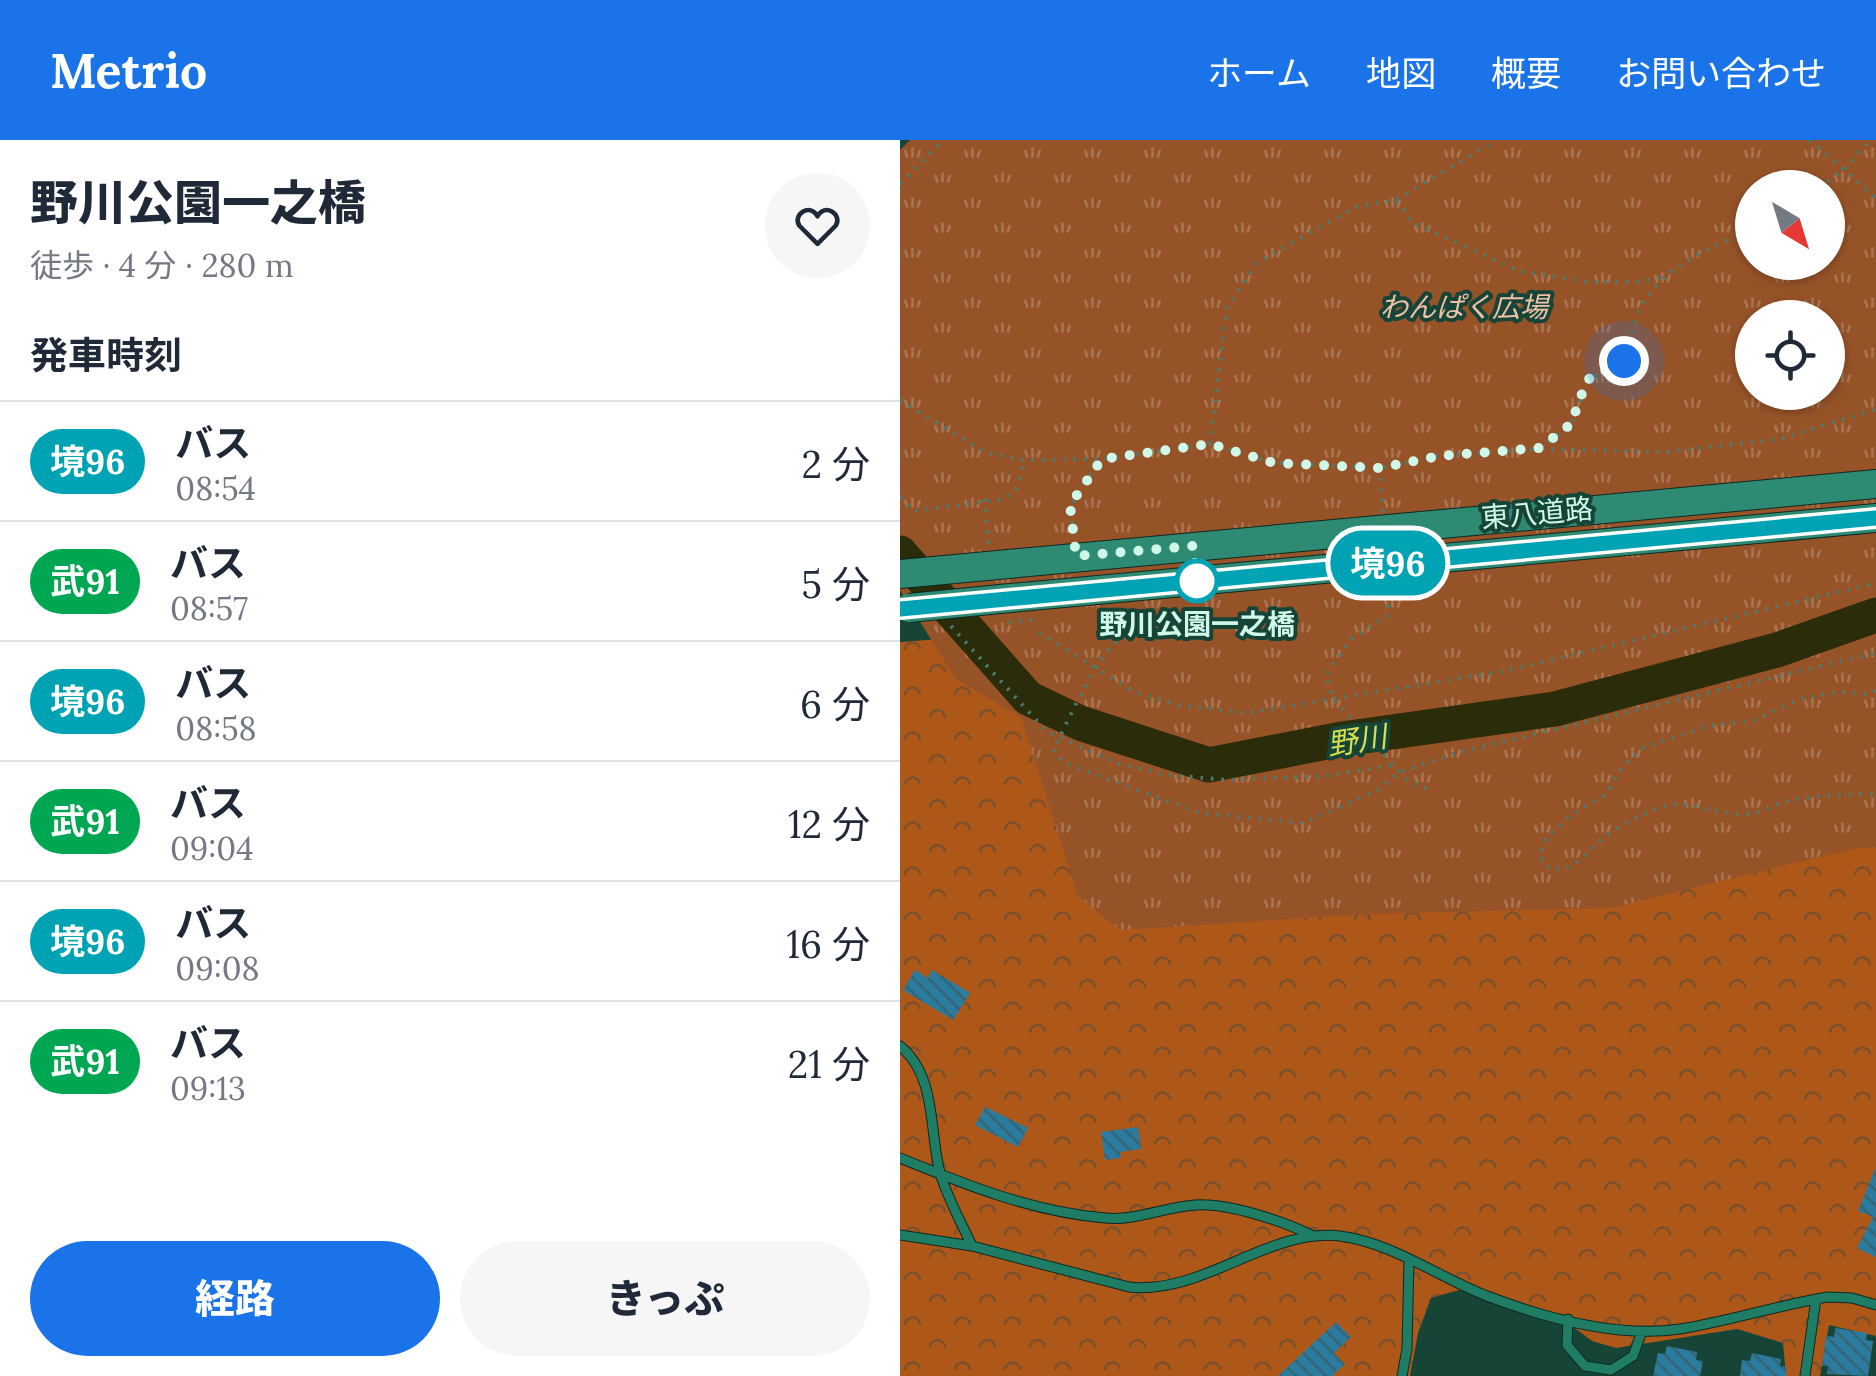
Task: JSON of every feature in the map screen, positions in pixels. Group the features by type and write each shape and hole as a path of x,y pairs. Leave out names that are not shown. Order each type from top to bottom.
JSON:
{"main road":[{"name":"東八道路","path":"900,574 1876,484"},
{"name":"東八道路","path":"904,609 1876,518"}],"lane":[{"path":"900,1046 918,1065 924,1081 940,1174 972,1246"},
{"path":"900,1158 1019,1202 1088,1216 1111,1219 1208,1205 1294,1226 1313,1236"},
{"path":"900,1234 972,1246 1129,1288 1154,1290 1313,1236 1340,1236 1388,1248 1489,1296 1568,1318 1642,1331 1679,1329 1816,1299 1852,1298 1876,1305"},
{"path":"1402,1376 1407,1350 1410,1259"},
{"path":"1806,1376 1816,1299"},
{"path":"1568,1318 1568,1345 1584,1366 1612,1373 1634,1356 1642,1331"}],"path":[{"path":"900,184 943,140"},
{"path":"1210,444 1227,306 1257,263 1354,207 1396,200 1496,140"},
{"path":"1810,140 1876,198"},
{"path":"1842,170 1870,140"},
{"path":"1396,200 1413,223 1518,271 1588,282 1636,282 1664,276 1735,237"},
{"path":"1540,448 1571,424 1587,380 1624,361 1642,306 1664,276"},
{"path":"901,401 986,452 1025,460 1102,459 1210,444 1274,463 1380,468 1439,456 1540,448 1666,452 1780,439 1876,409"},
{"path":"1076,556 1070,505 1102,459"},
{"path":"900,496 914,511 1005,499 1016,489 1025,460"},
{"path":"1380,468 1388,615 1351,639 1326,675 1333,699 1408,781 1432,790"},
{"path":"984,499 988,544"},
{"path":"1039,634 1135,692 1178,705 1246,713 1504,671 1876,582"},
{"path":"1144,605 1152,636 1133,634 1118,640 1096,670 1053,750 1064,762 1200,814 1304,823 1378,790 1400,772 1456,753 1876,653"},
{"path":"940,614 1046,731 1116,764 1168,775 1228,780 1296,778 1394,764"},
{"path":"1876,691 1837,692 1800,699 1755,720 1709,726 1644,747 1624,765 1606,794 1572,814 1546,837 1538,856 1550,869 1568,868 1615,830 1658,808 1680,802 1754,814 1801,799 1876,794"}],"green space":[{"name":"わんぱく広場","path":"910,140 1876,140 1876,848 1857,848 1611,908 1368,914 1120,930 1078,896 1021,717 956,679 900,590 900,150"},
{"path":"955,638 1876,677 1876,1336 1829,1325 1820,1376 1786,1376 1783,1343 1737,1329 1616,1348 1592,1341 1556,1314 1459,1290 1431,1298 1418,1333 1410,1376 900,1376 900,642"}],"building":[{"path":"915,970 928,978 932,970 970,993 953,1020 903,990"},
{"path":"985,1107 1028,1128 1018,1147 975,1125"},
{"path":"1138,1127 1141,1149 1120,1152 1121,1158 1105,1160 1101,1132"},
{"path":"1875,1169 1876,1257 1857,1248 1873,1217 1858,1211"},
{"path":"1336,1322 1351,1337 1334,1353 1345,1364 1332,1376 1278,1376"},
{"path":"1835,1328 1867,1333 1866,1340 1873,1341 1868,1376 1827,1374 1828,1366 1822,1366 1826,1336 1834,1337"},
{"path":"1667,1346 1697,1352 1696,1360 1703,1361 1700,1376 1653,1376 1658,1353 1665,1354"},
{"path":"1752,1353 1781,1359 1780,1366 1787,1367 1786,1376 1740,1376 1742,1360 1750,1361"}],"waterway":[{"name":"野川","path":"900,553 1028,698 1080,723 1209,765 1342,739 1555,709 1777,650 1876,615"}],"bus line":[{"name":"境96","path":"900,609 1876,518"}],"place":[{"name":"野川公園一之橋","path":"1197,581"}],"route":[{"path":"1197,581 1193,546 1076,556 1070,505 1102,459 1210,444 1274,463 1380,468 1439,456 1540,448 1571,424 1587,380 1624,361"}]}
